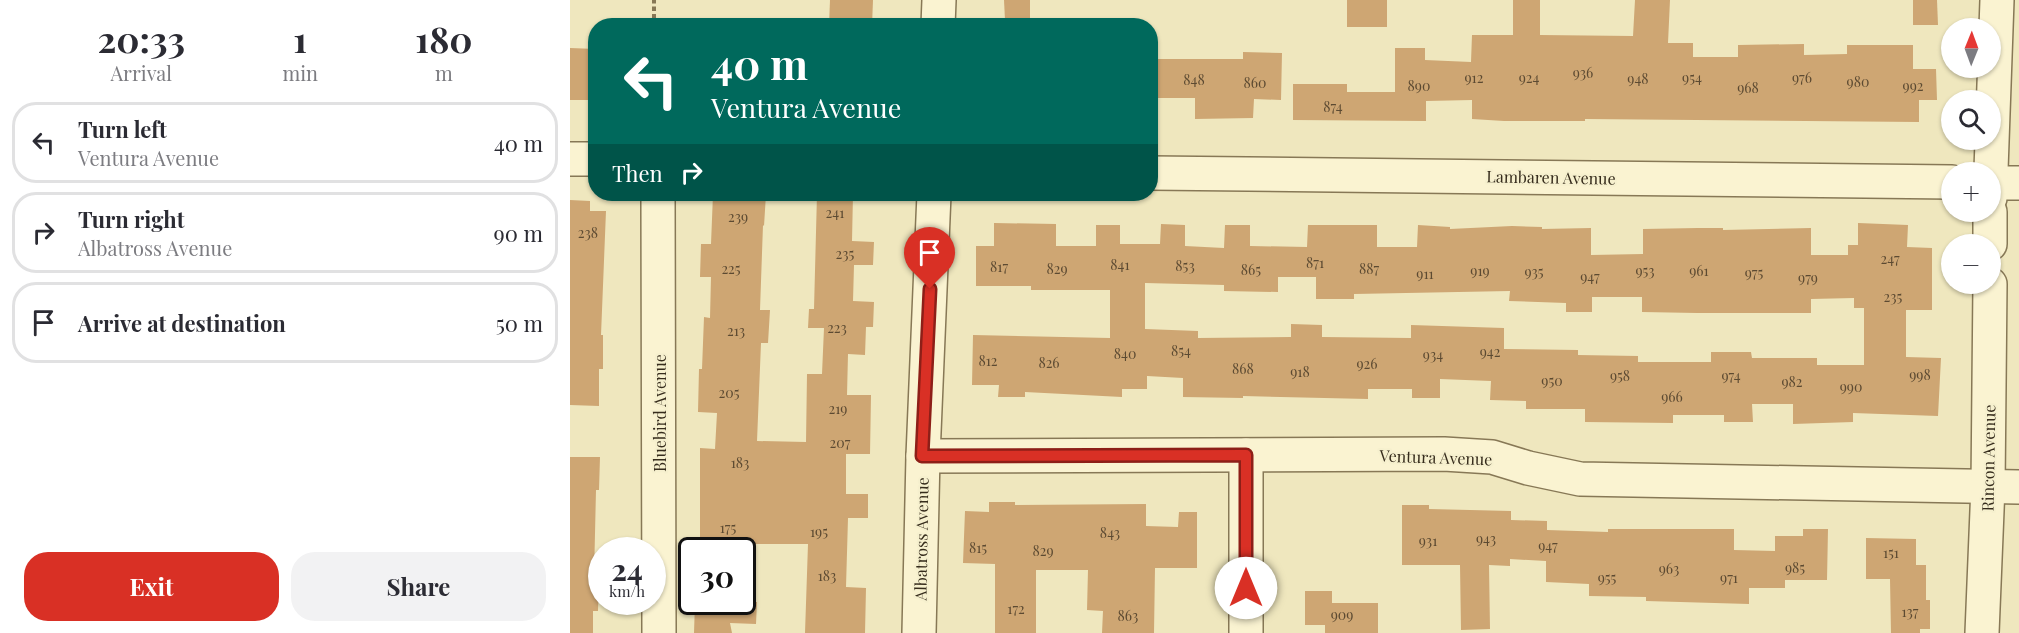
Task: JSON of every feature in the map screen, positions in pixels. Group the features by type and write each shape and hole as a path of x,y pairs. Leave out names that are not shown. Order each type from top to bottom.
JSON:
{"street":[{"path":"938,18 939,0"},
{"path":"1992,162 1997,0"},
{"path":"570,159 588,159"},
{"name":"Lambaren Avenue","path":"1158,173 1941,182"},
{"path":"2001,183 2019,183"},
{"name":"Bluebird Avenue","path":"658,201 659,633"},
{"name":"Albatross Avenue","path":"919,633 922,456 934,201"},
{"name":"Rincon Avenue","path":"1982,633 2003,486 1991,294"},
{"name":"Ventura Avenue","path":"922,456 1444,454 1492,457 1528,468 1580,479 2003,486"},
{"path":"1246,455 1246,633"}],"path":[{"path":"654,0 654,18"}],"building":[{"path":"830,0 873,0 872,18 829,18"},
{"path":"1004,0 1030,0 1030,18 1005,18"},
{"path":"1347,0 1387,0 1387,27 1347,27"},
{"path":"1513,0 1540,0 1540,35 1633,36 1635,0 1670,0 1668,43 1693,43 1693,57 1738,57 1738,45 1804,44 1804,55 1847,54 1847,45 1913,45 1913,69 1936,69 1937,100 1919,100 1919,122 1585,119 1585,121 1504,121 1472,119 1472,100 1426,101 1426,121 1293,120 1293,84 1347,84 1347,92 1395,92 1395,48 1425,48 1425,60 1471,62 1472,35 1513,35"},
{"path":"1913,0 1937,0 1938,25 1913,25"},
{"path":"570,48 588,49 588,100 570,100"},
{"path":"1243,52 1282,53 1281,100 1254,99 1253,118 1195,119 1195,98 1158,98 1158,59 1243,59"},
{"path":"570,200 590,201 590,211 606,211 601,335 603,335 603,369 599,369 599,406 570,405"},
{"path":"713,201 766,201 760,310 770,310 768,343 761,343 757,441 806,442 807,374 822,374 824,328 808,328 809,309 814,309 817,201 853,201 852,241 874,242 873,265 854,265 853,301 874,302 873,327 866,327 865,355 848,354 847,395 871,395 870,454 846,454 846,494 868,494 868,518 848,518 846,587 866,588 865,633 805,633 808,544 756,544 756,537 700,537 700,448 715,449 717,413 698,412 704,317 710,318 711,277 700,277 701,244 711,244"},
{"path":"994,223 1056,224 1056,246 1096,246 1096,225 1120,225 1120,244 1160,244 1161,224 1185,225 1185,246 1224,248 1225,225 1250,225 1250,246 1307,247 1308,225 1377,225 1377,247 1417,247 1418,225 1450,227 1450,229 1512,226 1542,227 1542,229 1591,228 1591,255 1643,254 1643,229 1811,228 1811,255 1848,255 1848,245 1858,245 1858,223 1908,225 1907,247 1932,248 1932,310 1906,310 1906,357 1941,358 1938,416 1853,413 1853,422 1793,424 1793,404 1752,404 1753,422 1724,422 1724,415 1673,415 1673,423 1585,422 1585,409 1526,409 1526,401 1490,400 1491,381 1440,379 1440,398 1412,398 1412,389 1368,389 1368,399 1183,397 1183,378 1147,376 1147,389 1122,389 1122,397 1025,392 1025,397 998,397 999,385 972,385 973,335 1110,338 1110,290 1031,290 1031,286 976,286 976,246 994,246","holes":["1278,277 1316,277 1316,299 1354,299 1354,294 1510,291 1509,301 1566,303 1566,312 1592,312 1592,297 1642,297 1642,312 1697,313 1811,313 1811,299 1854,298 1854,308 1864,308 1864,365 1817,365 1817,358 1752,358 1751,352 1711,352 1711,362 1638,362 1638,356 1578,355 1578,350 1504,349 1504,328 1411,325 1411,338 1322,337 1322,325 1291,324 1291,337 1198,338 1198,331 1145,329 1145,283 1224,285 1224,291 1278,292"]},
{"path":"570,457 600,457 599,490 596,490 595,537 588,537 588,615 593,615 593,633 570,633"},
{"path":"989,502 1015,502 1015,505 1146,504 1146,526 1178,527 1179,512 1197,512 1197,568 1155,568 1154,633 1102,633 1103,611 1087,610 1088,570 1036,570 1036,633 995,633 995,564 963,563 965,511 989,512"},
{"path":"1402,505 1429,505 1429,509 1511,511 1511,520 1547,521 1547,530 1608,532 1608,529 1734,529 1734,550 1775,551 1775,536 1803,536 1803,529 1828,529 1827,580 1785,580 1785,588 1749,588 1749,604 1646,601 1646,597 1589,596 1589,584 1546,582 1546,561 1510,559 1510,566 1489,565 1490,629 1461,630 1460,565 1402,565"},
{"path":"1866,538 1916,539 1916,565 1926,565 1926,600 1930,600 1930,629 1920,629 1920,633 1891,633 1890,579 1866,579"},
{"path":"1305,591 1332,591 1332,603 1378,603 1378,633 1325,633 1325,625 1305,625"},
{"path":"757,602 756,624 730,623 732,633 694,633 695,615 756,615"}],"route":[{"path":"930,289 922,456 1246,455 1246,588"}]}
